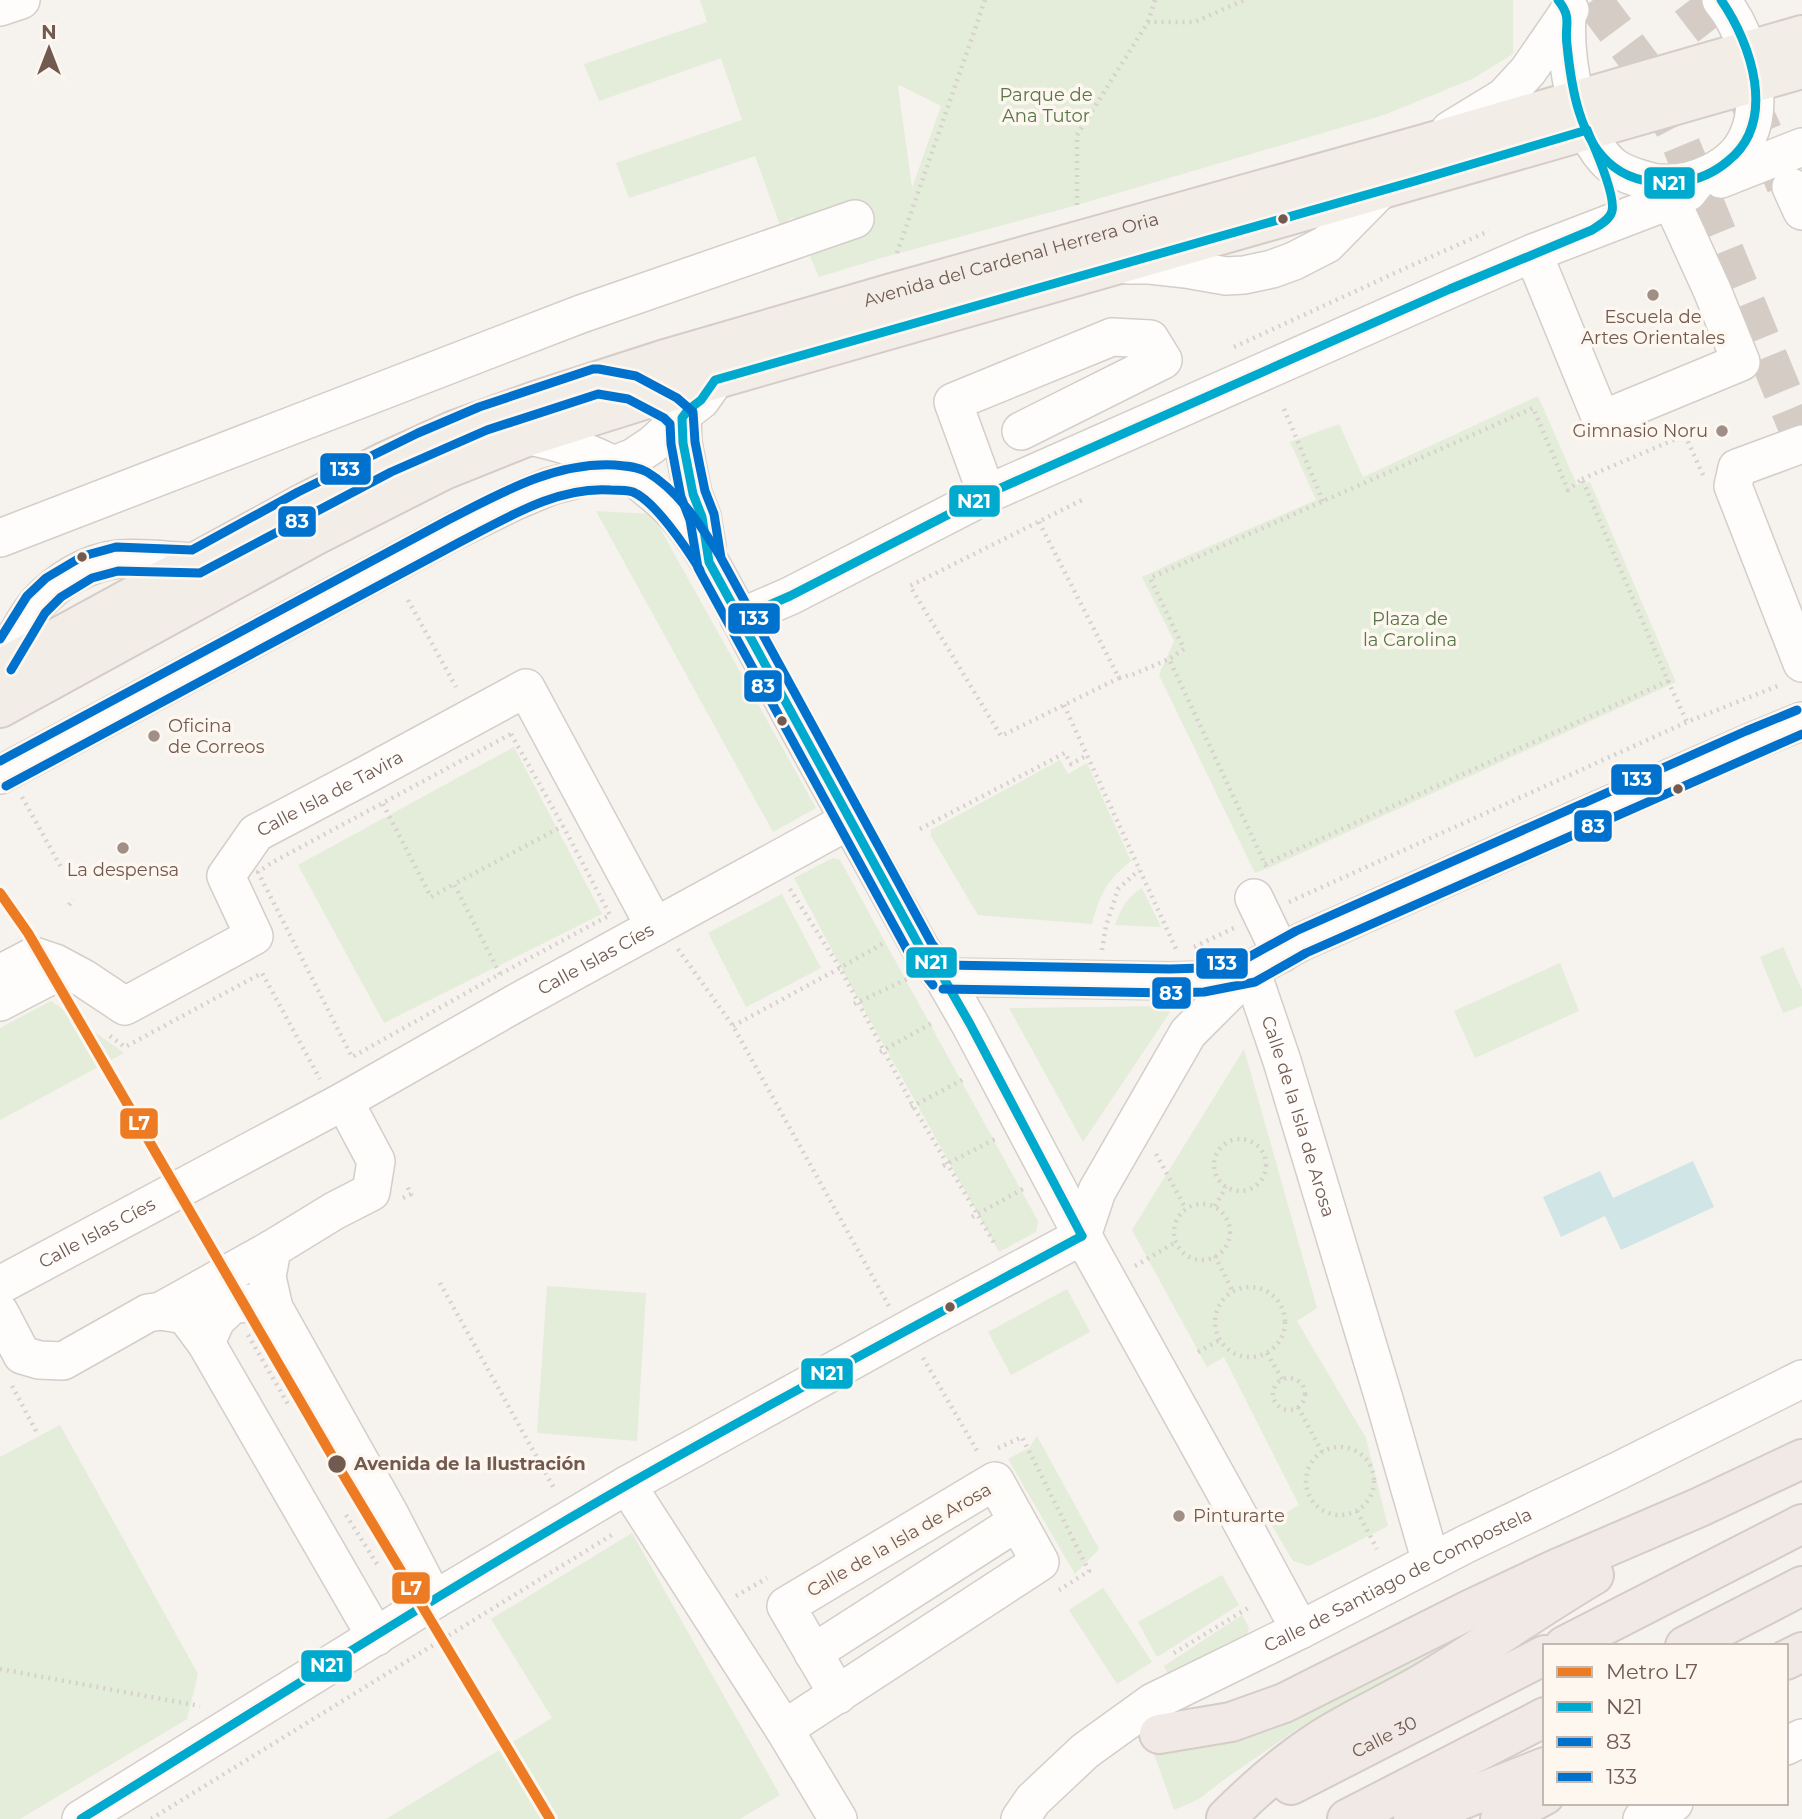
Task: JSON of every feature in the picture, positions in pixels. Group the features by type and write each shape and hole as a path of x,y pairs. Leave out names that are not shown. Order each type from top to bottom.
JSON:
{"highway":[{"path":"1159,1734 1231,1722 1284,1703 1469,1609 1802,1459"},
{"path":"1226,1819 1256,1788 1336,1730 1422,1684 1551,1601 1624,1558 1802,1465"},
{"path":"1568,1644 1802,1524"},
{"path":"1689,1644 1802,1586"},
{"name":"Calle 30","path":"1226,1819 1543,1657"},
{"path":"1347,1819 1543,1718"},
{"path":"1413,1819 1543,1768"},
{"path":"1500,1819 1543,1796"}],"main road":[{"name":"Avenida del Cardenal Herrera Oria","path":"0,708 316,535 444,470 529,436 650,398 1379,191 1586,125 1743,44 1802,34"},
{"name":"Avenida del Cardenal Herrera Oria","path":"1743,44 1802,69"},
{"name":"Avenida del Cardenal Herrera Oria","path":"0,667 326,491 423,444 483,419 597,380 892,293 1424,144 1586,125"}],"street":[{"path":"0,7 21,0"},
{"name":"Avenida del Cardenal Herrera Oria","path":"1567,5 1568,57 1586,125"},
{"name":"Avenida del Cardenal Herrera Oria","path":"1424,144 1504,97 1528,71 1567,5"},
{"path":"1743,44 1770,125 1780,135 1802,142"},
{"path":"739,618 790,596 996,490 1693,184 1727,161 1740,149 1748,136 1743,44"},
{"path":"1586,125 1611,166 1626,174 1657,183 1693,184 1721,179 1802,147"},
{"path":"1586,125 1613,205 1612,213 1592,230"},
{"path":"1534,253 1601,419 1741,362 1712,290 1693,184"},
{"name":"Avenida del Cardenal Herrera Oria","path":"1115,265 1168,267 1226,276 1263,271 1294,261 1327,244 1379,191"},
{"path":"0,538 581,314 855,219"},
{"path":"987,495 953,402 1112,337 1150,339 1164,360 1021,431"},
{"path":"597,380 632,387 671,408 682,418 683,443 693,494 702,517 709,562"},
{"path":"627,473 634,457 652,446 701,400 715,380"},
{"path":"529,436 562,443 627,473 689,531 709,562 922,951 926,977 970,1024 1082,1236 1300,1630"},
{"path":"1791,673 1733,486 1737,468 1802,444"},
{"path":"9,782 454,531 551,486 582,478 627,473"},
{"name":"Calle Isla de Tavira","path":"0,974 34,956 65,968 125,1006 254,936 226,876 256,833 526,688 663,934"},
{"path":"926,977 1203,980 1266,962 1314,937 1798,733"},
{"name":"Calle Islas Cíes","path":"0,1285 334,1094 516,1003 663,934 850,820"},
{"name":"Calle de la Isla de Arosa","path":"1258,906 1286,1074 1431,1562"},
{"path":"82,1819 434,1600 636,1499 920,1323 1082,1236 1097,1191 1188,1032 1266,962"},
{"path":"0,1002 65,968"},
{"path":"0,1313 22,1355 39,1360 63,1361 148,1314 161,1311 371,1192 376,1161 334,1094"},
{"path":"272,1249 267,1277 274,1308 389,1513 434,1600"},
{"path":"206,1343 216,1320 233,1304 258,1303 274,1308"},
{"path":"161,1311 185,1315 206,1343 376,1637"},
{"name":"Calle de Santiago de Compostela","path":"1027,1810 1084,1751 1153,1702 1802,1379"},
{"name":"Calle de la Isla de Arosa","path":"784,1729 802,1716 838,1695 1040,1562 995,1481 786,1606 838,1695"},
{"path":"636,1499 784,1729 838,1819"},
{"path":"813,1653 1017,1522"},
{"path":"1027,1810 1094,1762 1159,1734"},
{"path":"1642,1819 1670,1805"}],"path":[{"path":"897,253 985,0"},
{"path":"1077,205 1077,135 1149,22 1156,0"},
{"path":"1149,22 1195,22 1244,0"},
{"path":"1222,352 1489,231"},
{"path":"1086,498 910,586 1001,737 1119,678 1169,659 1184,649 1150,578 1534,408 1568,490 1582,479 1685,435 1707,484"},
{"path":"1284,409 1323,501"},
{"path":"1582,479 1687,722"},
{"path":"1039,522 1119,678"},
{"path":"408,600 456,687"},
{"path":"1169,659 1265,864 1668,681"},
{"path":"1191,949 1258,906 1687,722 1791,673"},
{"path":"1064,705 1179,954"},
{"path":"510,734 563,826 610,915 352,1057 258,872 510,734"},
{"path":"920,829 1065,753 1071,764 1086,756"},
{"path":"9,782 61,867"},
{"path":"383,804 431,897 563,826"},
{"path":"1102,954 1106,926 1118,889 1139,870"},
{"path":"784,880 840,968 912,1107 974,1216 999,1252"},
{"path":"454,884 500,974"},
{"path":"69,905 73,899"},
{"path":"663,934 733,1026 893,1312"},
{"path":"733,1026 889,940"},
{"path":"103,1031 125,1047 262,973 334,1094"},
{"path":"856,1003 926,977"},
{"path":"882,1051 934,1023"},
{"path":"912,1107 964,1079"},
{"path":"945,1165 998,1138"},
{"path":"1231,1140 1252,1142 1264,1156 1264,1175 1251,1189 1241,1191 1226,1187 1217,1178 1213,1167 1215,1156 1221,1146 1231,1140"},
{"path":"1156,1154 1186,1209"},
{"path":"1215,1206 1226,1187"},
{"path":"974,1216 1024,1188"},
{"path":"399,1200 411,1194"},
{"path":"1196,1204 1215,1206 1228,1221 1231,1231 1228,1242 1221,1253 1211,1259 1187,1256 1176,1242 1174,1227 1178,1216 1196,1204"},
{"path":"1131,1269 1176,1242"},
{"path":"1215,1256 1233,1292"},
{"path":"440,1283 560,1498"},
{"path":"1244,1287 1256,1287 1268,1291 1278,1299 1286,1322 1283,1336 1274,1349 1261,1356 1246,1357 1232,1352 1220,1340 1215,1316 1220,1303 1233,1292 1244,1287"},
{"path":"248,1334 296,1417"},
{"path":"1198,1352 1220,1340"},
{"path":"1267,1353 1282,1379"},
{"path":"923,1358 980,1456"},
{"path":"7,1376 36,1431"},
{"path":"1295,1378 1304,1387 1305,1399 1298,1407 1285,1409 1275,1401 1274,1388 1282,1379 1295,1378"},
{"path":"1298,1407 1322,1452"},
{"path":"1332,1448 1354,1449 1370,1464 1374,1474 1372,1495 1357,1511 1334,1514 1323,1510 1314,1503 1308,1493 1308,1469 1322,1452 1332,1448"},
{"path":"151,1819 636,1499"},
{"path":"1357,1511 1377,1549"},
{"path":"0,1669 200,1706"}],"green space":[{"name":"Parque de Ana Tutor","path":"700,0 1513,0 1513,54 1472,79 1384,115 819,277 793,217 780,225 755,156 629,198 616,163 742,120 721,58 599,101 584,64 707,22","holes":["898,86 941,106 912,188"]},
{"name":"Plaza de la Carolina","path":"1538,396 1577,485 1590,482 1676,682 1255,873 1159,675 1174,641 1142,577 1316,500 1290,442 1339,424 1363,477"},
{"path":"596,511 652,514 816,808 773,832"},
{"path":"514,747 602,914 384,1023 298,865"},
{"path":"1060,760 1068,774 1087,763 1131,861 1115,875 1105,889 1092,924 978,915 931,836 931,830"},
{"path":"833,858 840,860 1038,1221 1036,1232 999,1252 794,878"},
{"path":"1142,888 1161,927 1115,925 1125,904"},
{"path":"782,894 821,968 746,1007 708,933"},
{"path":"1783,947 1802,990 1802,1006 1783,1013 1760,957"},
{"path":"1560,963 1579,1011 1475,1058 1454,1011"},
{"path":"51,1001 124,1053 0,1120 0,1028"},
{"path":"1174,1006 1083,1142 1009,1008"},
{"path":"1244,1049 1317,1308 1297,1321 1366,1438 1388,1526 1309,1566 1293,1561 1270,1522 1299,1505 1224,1357 1207,1367 1132,1230"},
{"path":"547,1286 646,1293 637,1441 537,1433"},
{"path":"1067,1289 1090,1332 1011,1375 988,1332"},
{"path":"60,1425 198,1674 187,1719 20,1819 0,1819 0,1457"},
{"path":"1037,1436 1099,1549 1075,1574 1008,1459 1029,1448"},
{"path":"632,1533 780,1795 740,1819 386,1819 552,1718 491,1619"},
{"path":"1222,1575 1239,1605 1157,1657 1138,1622"},
{"path":"1103,1588 1152,1662 1117,1684 1069,1610"},
{"path":"1530,1591 1463,1638 1299,1728 1199,1799 1174,1810 1152,1748"},
{"path":"1242,1615 1249,1628 1247,1634 1168,1674 1164,1666"}],"shaded area":[{"path":"1693,1161 1714,1207 1621,1250 1605,1216 1561,1237 1543,1197 1600,1171 1613,1198"}],"tunnel":[{"path":"1593,0 1641,64 1675,130 1802,439"},
{"path":"1690,0 1717,35 1787,189"}],"metro line":[{"name":"L7","path":"0,893 28,933 338,1466 550,1819"}],"transit line":[{"name":"N21","path":"1558,0 1567,17 1566,38 1574,94 1592,143 1602,156 1621,172 1637,179 1663,183 1693,179 1718,169 1743,144 1752,125 1756,104 1750,59 1721,0"},
{"name":"N21","path":"739,618 790,596 996,490 1450,289 1592,230 1609,217 1612,204 1604,170 1587,130"},
{"name":"N21","path":"1082,1236 970,1024 943,977 922,951 709,562 702,517 693,494 683,443 682,418 701,400 715,380 1587,130"},
{"name":"133","path":"0,639 27,596 46,578 83,556 116,547 192,550 298,492 418,433 479,407 593,369 636,376 677,398 693,412 695,442 705,491 714,514 721,558 932,944 953,969"},
{"name":"83","path":"11,670 45,613 61,597 92,578 118,571 200,573 391,472 487,430 598,394 628,399 670,424 681,497 690,520 698,568 911,957 933,985"},
{"name":"133","path":"0,761 448,520 508,490 549,474 592,465 615,465 643,470 659,480 679,499 720,556"},
{"name":"83","path":"6,786 460,542 552,498 591,490 633,492 660,515 700,570"},
{"name":"133","path":"943,965 1170,969 1202,968 1247,958 1296,931 1797,710"},
{"name":"83","path":"943,989 1170,993 1204,992 1255,982 1306,953 1802,734"},
{"name":"N21","path":"81,1819 558,1525 740,1421 1082,1236"}],"place":[{"name":"Escuela de Artes Orientales","path":"1653,295"},
{"name":"Gimnasio Noru","path":"1722,431"},
{"name":"Oficina de Correos","path":"154,736"},
{"name":"La despensa","path":"123,848"},
{"name":"Avenida de la Ilustración","path":"337,1464"},
{"name":"Pinturarte","path":"1179,1516"}]}
